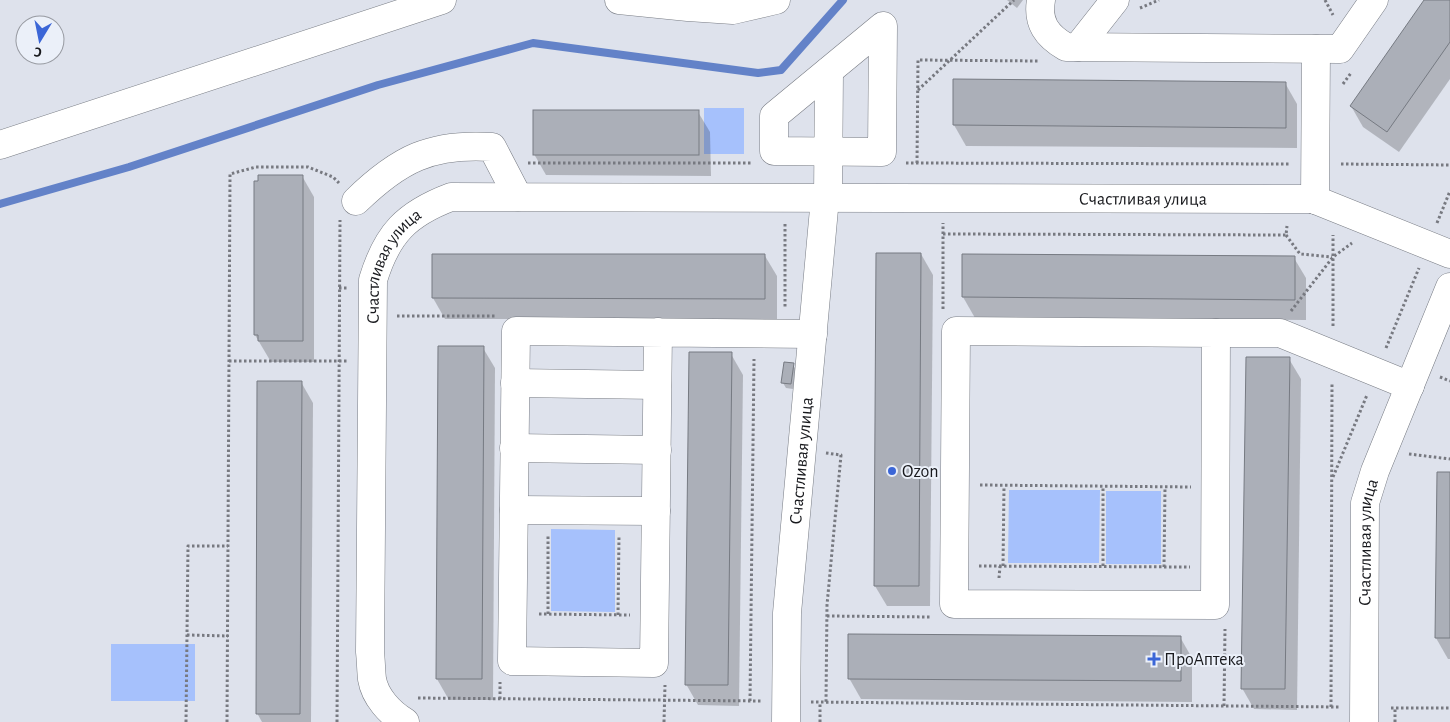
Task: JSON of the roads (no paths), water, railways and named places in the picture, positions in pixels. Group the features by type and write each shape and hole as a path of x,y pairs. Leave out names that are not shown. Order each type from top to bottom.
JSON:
{"street":[{"path":"0,145 442,0"},
{"path":"619,0 733,10 776,0"},
{"path":"1041,0 1040,12 1047,32 1066,47 1316,49 1340,49 1374,0"},
{"path":"1078,47 1124,6"},
{"path":"883,26 882,152 829,152 774,151 774,116 883,26"},
{"path":"1316,49 1315,164 1324,204"},
{"path":"827,198 830,71"},
{"path":"348,207 377,181 410,160 428,153 470,145 492,147 518,197"},
{"name":"Счастливая улица","path":"410,710 397,717 386,706 372,681 370,652 373,280 383,252 400,227 415,214 432,204 451,197 827,198 1324,204 1439,249"},
{"name":"Счастливая улица","path":"786,712 787,613 827,198"},
{"name":"Счастливая улица","path":"1364,715 1365,503 1375,471 1450,287"},
{"path":"658,332 654,662 512,661 516,331 658,332 813,334"},
{"path":"1216,333 1214,605 954,604 956,331 1216,333 1280,334 1410,386"},
{"path":"515,384 658,385"},
{"path":"514,448 657,450"},
{"path":"514,510 656,512"}],"waterway":[{"path":"0,204 129,167 378,85 533,43 758,73 781,70 843,0"}],"place":[{"name":"Ozon","path":"892,471"},
{"name":"ПроАптека","path":"1154,659"}]}
